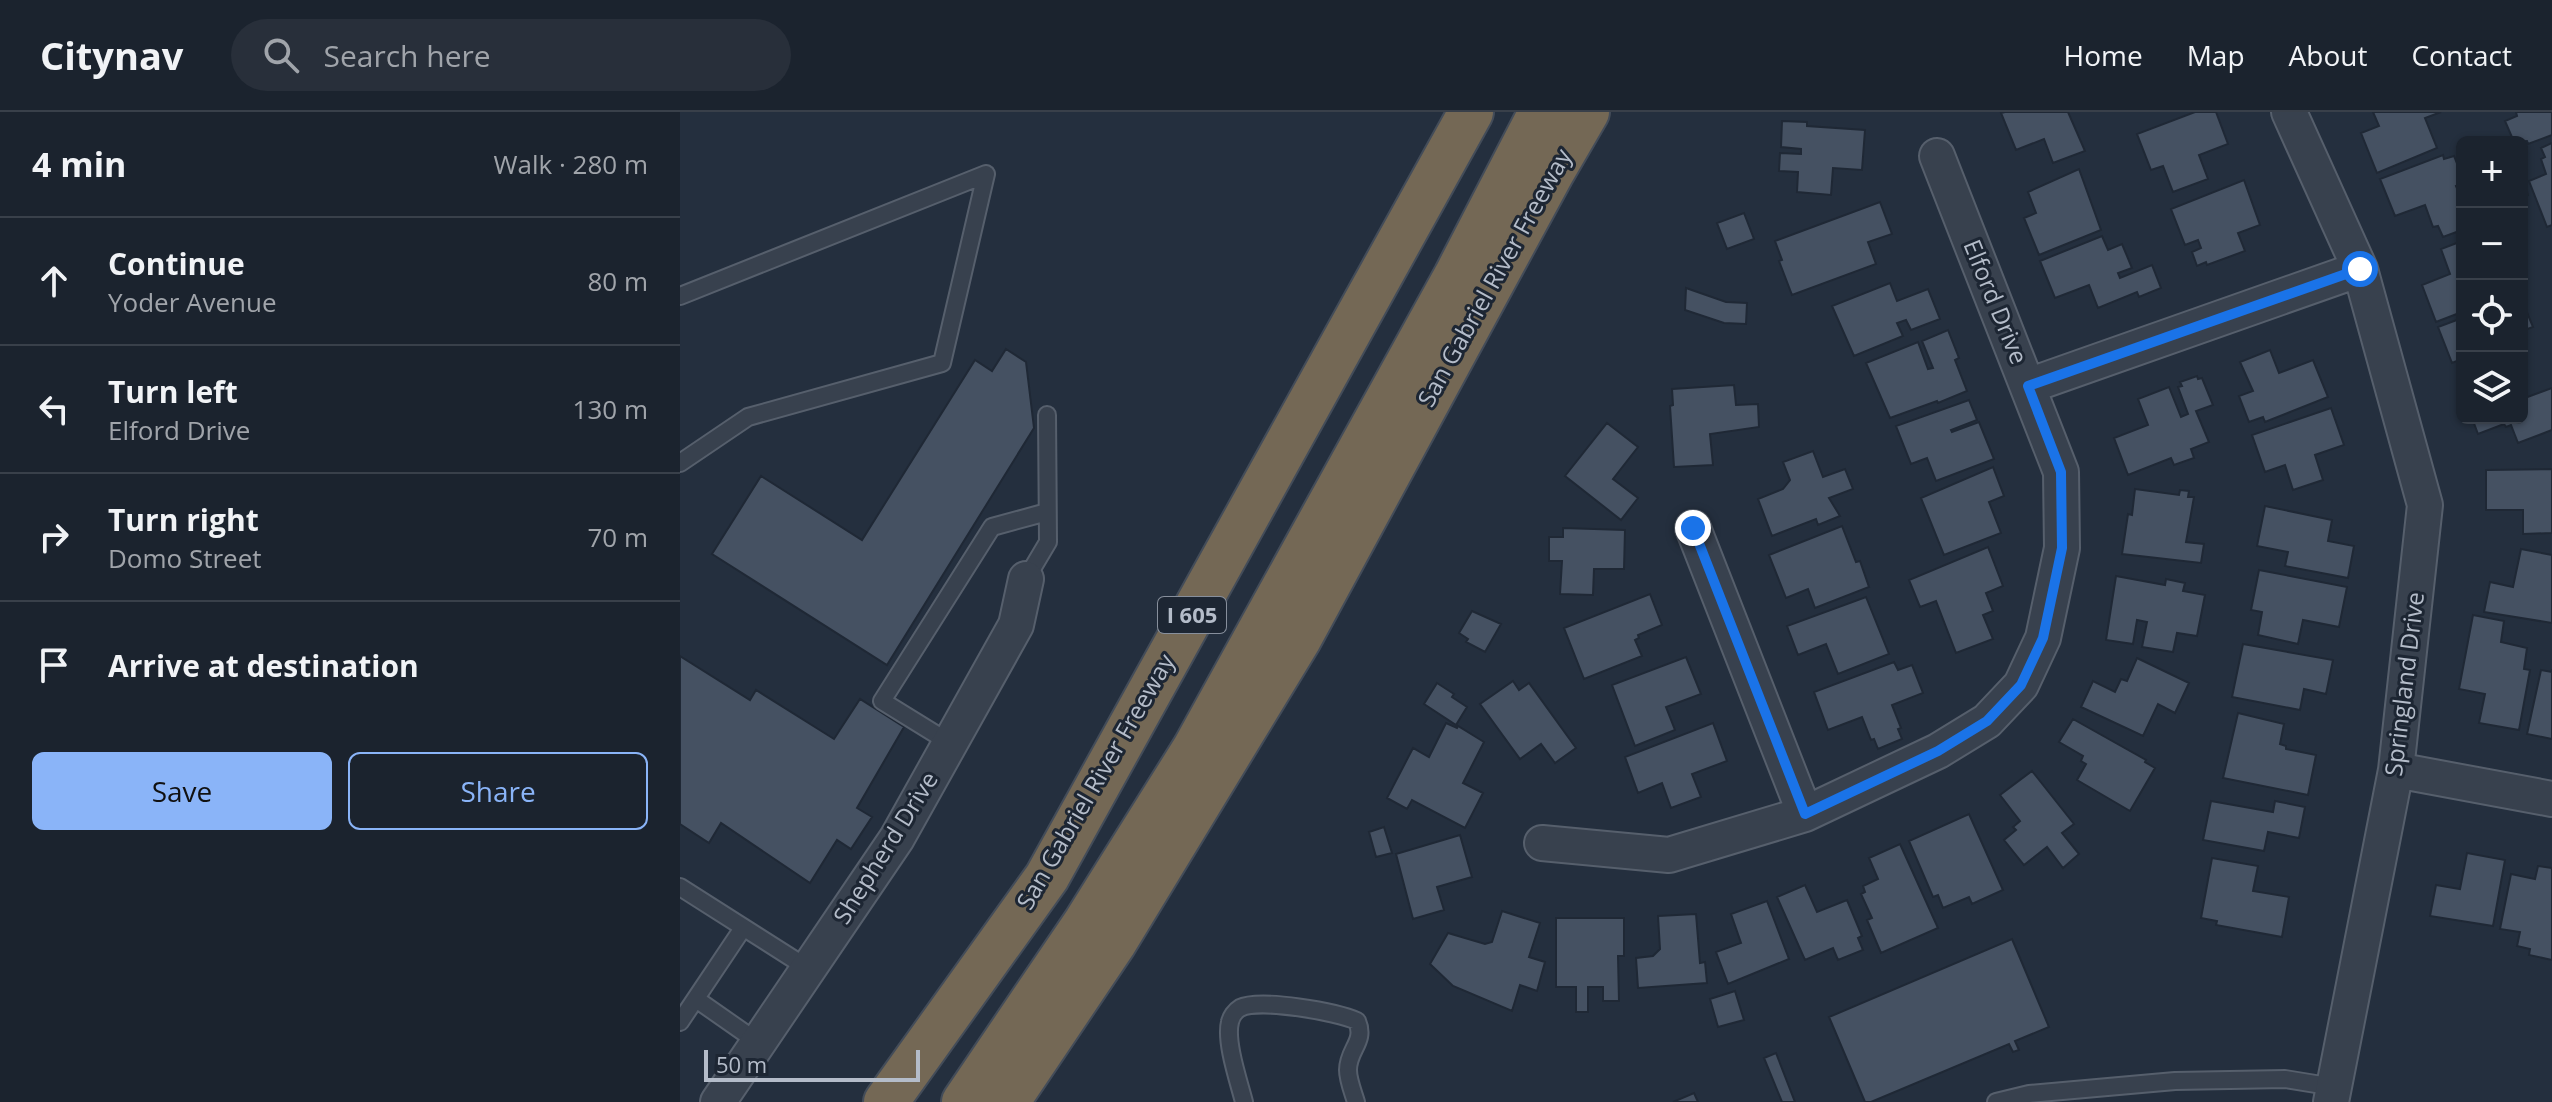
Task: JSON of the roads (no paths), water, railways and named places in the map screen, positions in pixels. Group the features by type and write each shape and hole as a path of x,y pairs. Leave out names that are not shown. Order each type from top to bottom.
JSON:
{"highway":[{"name":"San Gabriel River Freeway","path":"886,1102 1047,877 1471,112"},
{"path":"942,1102 1110,855 1192,713 1513,112"},
{"path":"964,1102 1086,922 1195,748 1456,276 1541,112"},
{"name":"San Gabriel River Freeway","path":"1007,1102 1114,943 1299,639 1587,112"}],"street":[{"name":"Springland Drive","path":"2289,112 2360,269 2425,505 2396,770 2332,1094"},
{"name":"Elford Drive","path":"1542,843 1669,855 1805,814 1938,751 1987,721 2021,685 2043,638 2062,548 2061,472 1937,156"},
{"path":"2028,386 2360,269"},
{"path":"1693,528 1805,814"},
{"name":"Shepherd Drive","path":"718,1102 897,838 1016,625 1026,579"},
{"path":"2396,770 2552,799"}],"lane":[{"path":"680,296 986,174 942,363 748,417 680,463"},
{"path":"1026,579 1048,542 1047,415"},
{"path":"950,743 882,701 992,527 1047,512"},
{"path":"680,887 809,969"},
{"path":"680,1022 743,928"},
{"path":"696,999 759,1043"},
{"path":"1244,1102 1228,1031 1231,1018 1240,1008 1263,1003 1342,1014 1357,1021 1361,1031 1350,1055 1348,1072 1356,1102"},
{"path":"1996,1102 2029,1094 2175,1081 2285,1079 2332,1094"}]}
